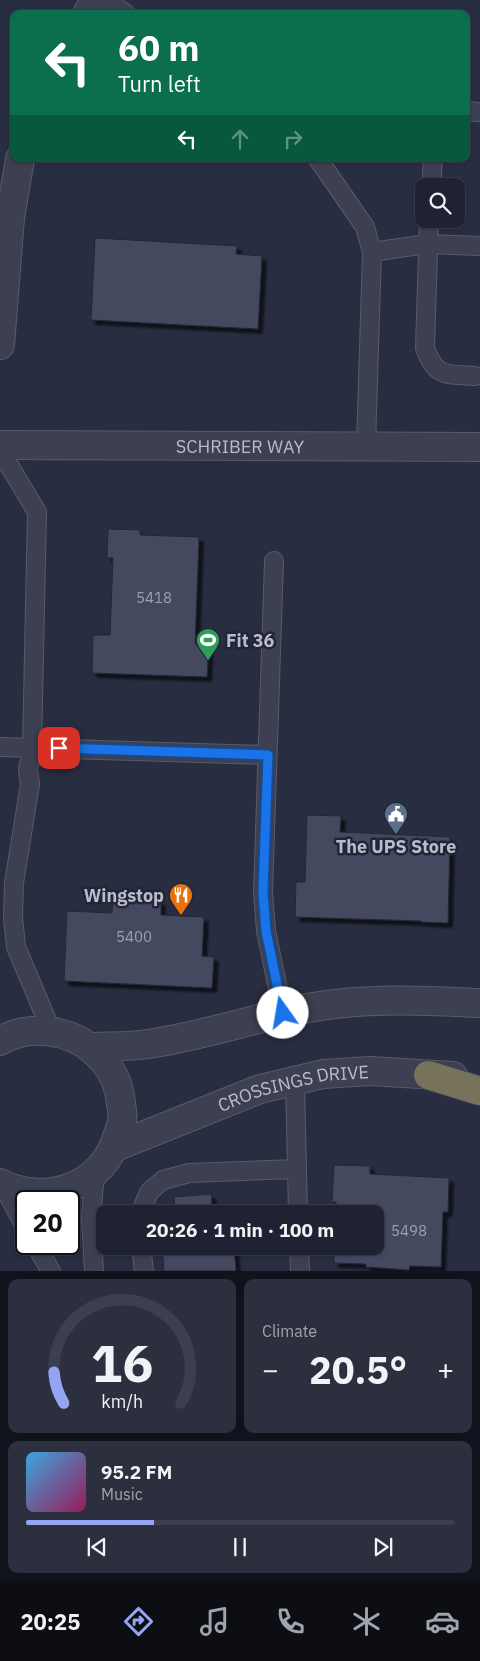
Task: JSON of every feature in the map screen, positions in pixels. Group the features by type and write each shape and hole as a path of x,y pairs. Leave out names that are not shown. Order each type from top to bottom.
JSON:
{"highway":[{"path":"428,1074 480,1091"}],"street":[{"path":"0,345 10,218 19,162"},
{"name":"SCHRIBER WAY","path":"0,445 480,447"},
{"path":"91,1047 148,1044 218,1030 283,1013 335,1004 383,1001 480,1003"},
{"path":"0,1041 25,1032 50,1030 72,1036 91,1047 110,1068 120,1093 122,1120 115,1147 106,1161 95,1173 75,1186 50,1193 25,1192 1,1184"},
{"name":"CROSSINGS DRIVE","path":"115,1147 260,1089 323,1074 370,1072 480,1077"}],"lane":[{"path":"106,0 120,10"},
{"path":"320,162 365,227 372,252 366,446"},
{"path":"432,178 433,162"},
{"path":"429,228 425,348 430,360 438,371 448,374 475,376"},
{"path":"372,252 428,244 480,246"},
{"path":"0,450 37,512 32,748 28,770 30,784 14,882 13,917 16,947 50,1030"},
{"path":"274,561 263,892 268,940 283,1013"},
{"path":"0,747 268,755"},
{"path":"295,1081 298,1205"},
{"path":"144,1205 149,1192 163,1180 189,1173 296,1169"},
{"path":"94,1271 91,1218 95,1173"},
{"path":"1,1184 15,1209"},
{"path":"42,1255 51,1271"},
{"path":"142,1255 144,1271"},
{"path":"299,1255 300,1271"}],"building":[{"path":"95,238 237,246 236,254 262,256 258,329 91,320"},
{"path":"108,529 140,530 140,535 199,537 195,644 209,644 207,677 92,673 93,635 110,635 113,558 107,558"},
{"path":"307,815 341,816 340,832 450,837 448,923 295,917 296,882 305,882"},
{"path":"113,898 161,901 161,915 204,917 202,956 214,957 212,988 64,981 67,911 112,913"},
{"path":"334,1165 370,1166 370,1174 449,1178 448,1212 443,1212 441,1267 410,1266 409,1270 366,1267 366,1264 334,1263 334,1255 384,1255 384,1205 336,1205 336,1202 332,1202"},
{"path":"211,1194 212,1205 175,1205 174,1197"},
{"path":"231,1203 231,1205 212,1205"},
{"path":"163,1255 235,1255 236,1271 164,1271"}],"place":[{"name":"Fit 36","path":"208,661"},
{"name":"The UPS Store","path":"396,835"},
{"name":"Wingstop","path":"181,916"}],"route":[{"path":"59,748 268,755 263,892 266,931 283,1013"}]}
